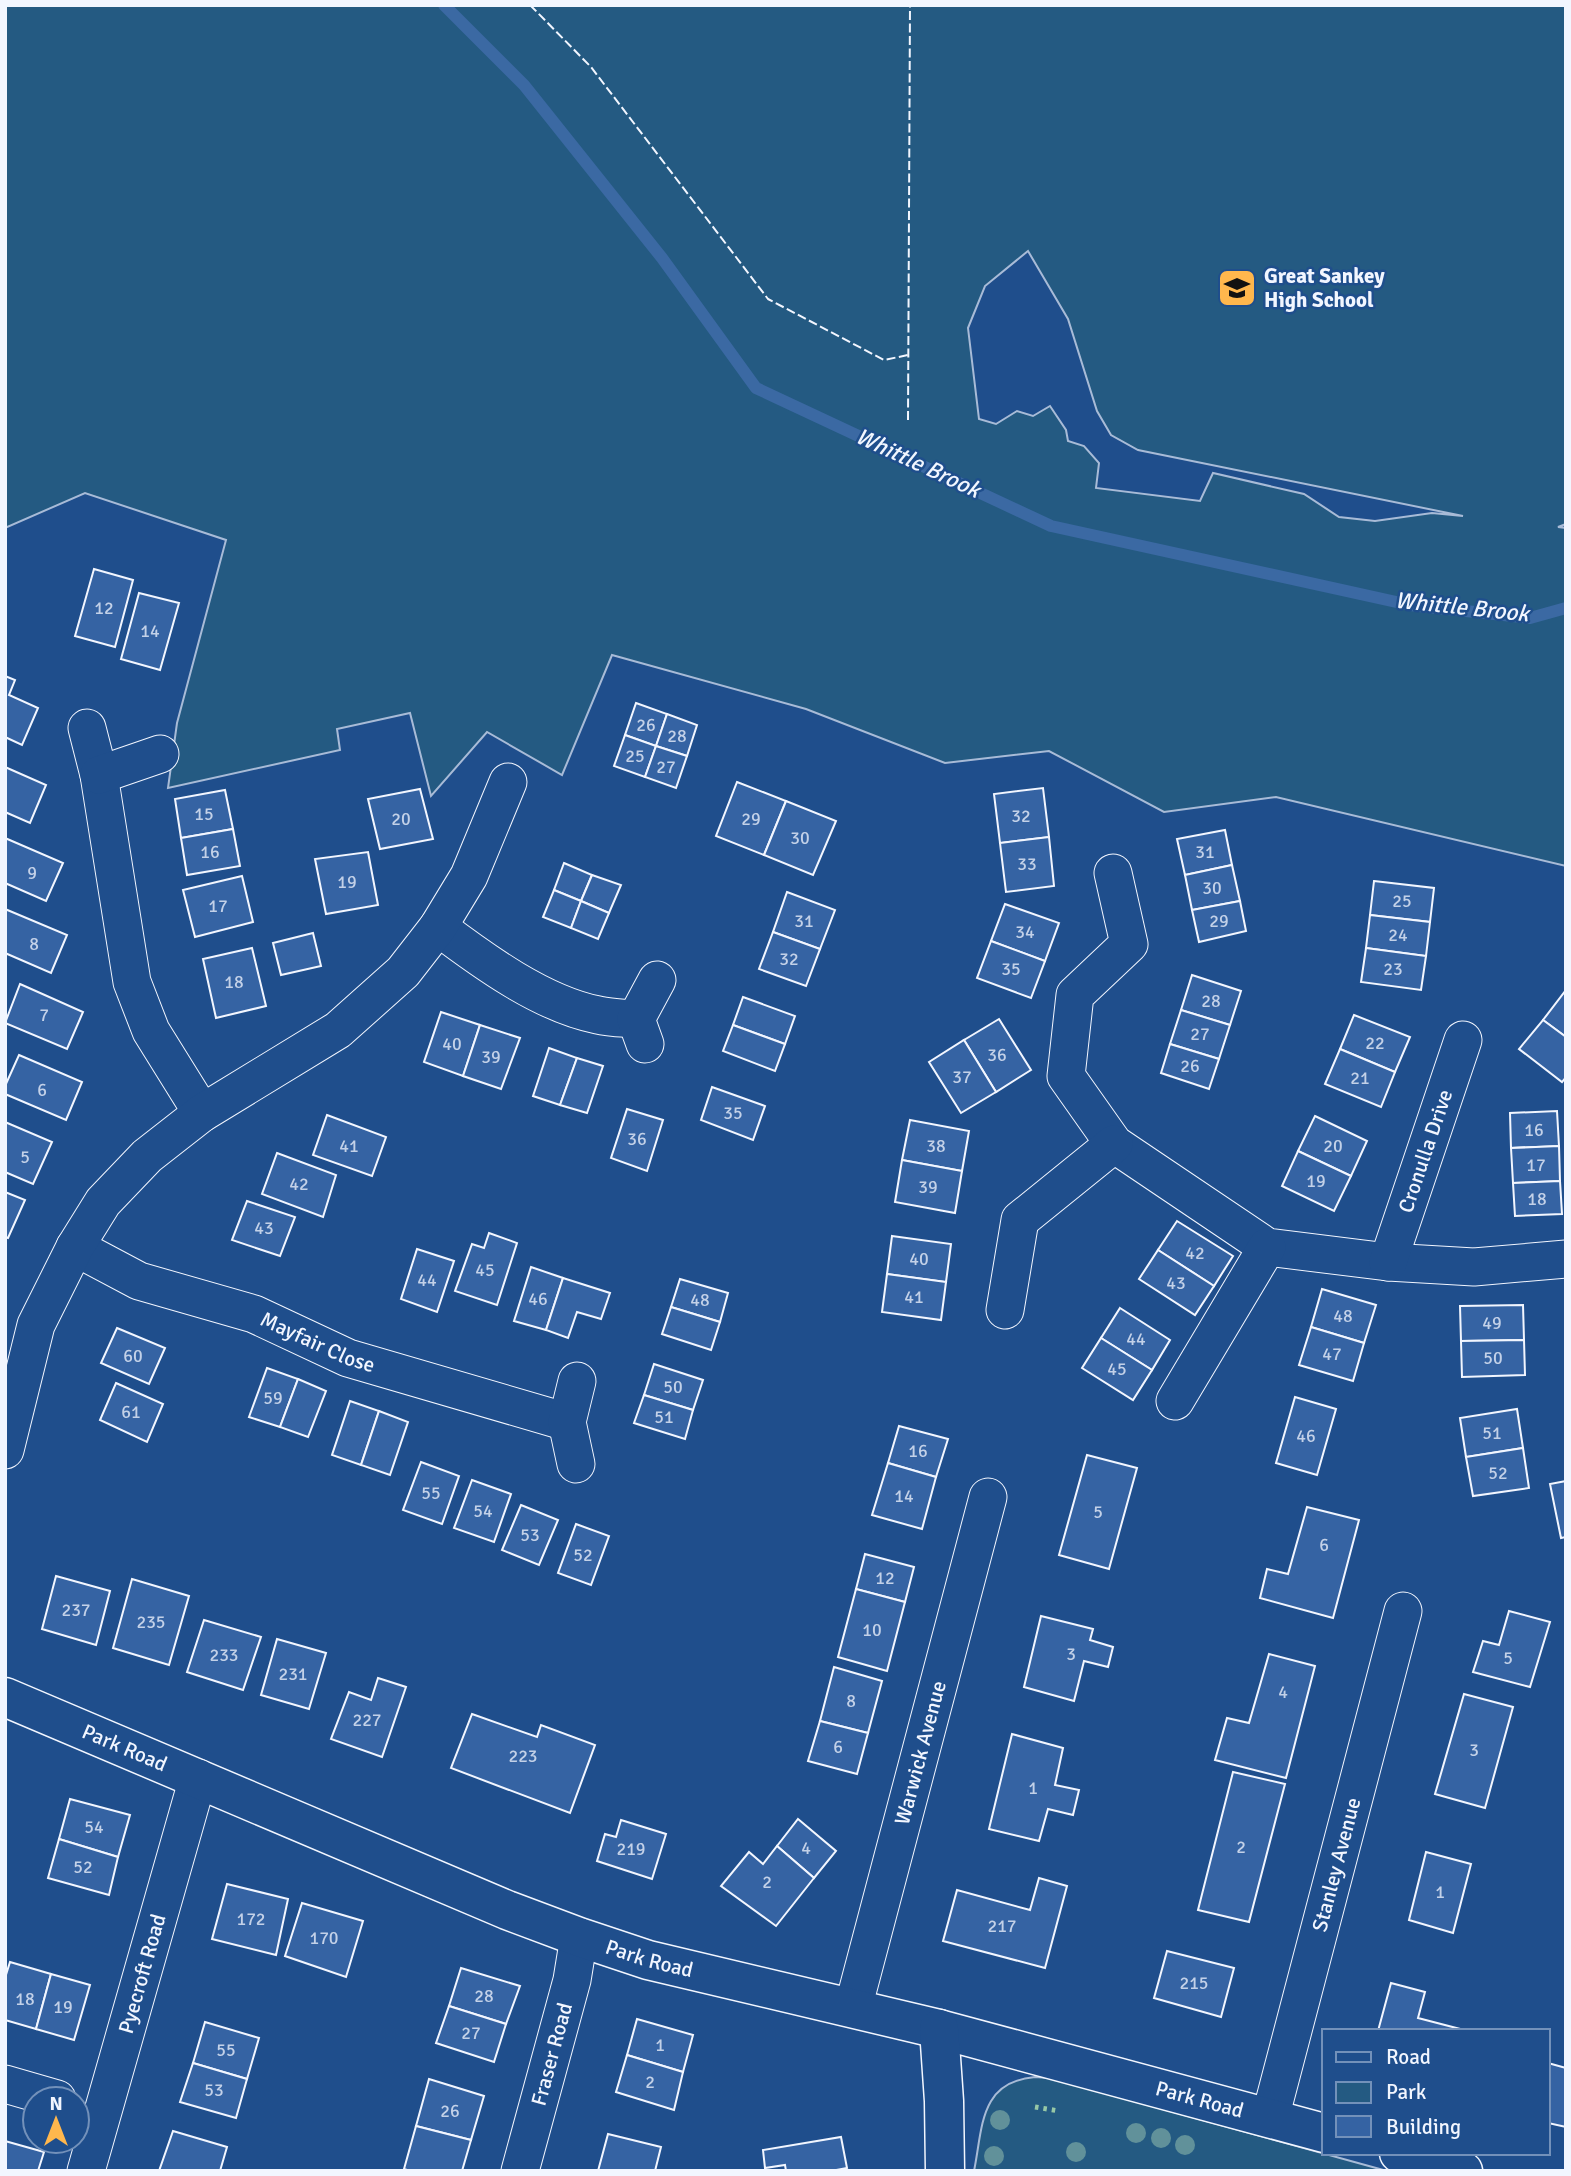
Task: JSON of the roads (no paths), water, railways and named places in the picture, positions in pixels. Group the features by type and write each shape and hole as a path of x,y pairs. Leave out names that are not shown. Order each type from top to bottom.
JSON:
{"street":[{"path":"87,728 99,775 132,982 150,1031 202,1113"},
{"path":"99,775 160,754"},
{"path":"5,1450 36,1325 75,1247 103,1202 147,1156 202,1113 338,1030 403,972 438,927 469,876 508,782"},
{"path":"1113,873 1129,944 1075,995 1066,1076 1114,1144 1267,1247 1388,1262 1474,1267 1566,1259"},
{"path":"438,927 488,965 562,1004 640,1032 657,979"},
{"name":"Cronulla Drive","path":"1388,1262 1463,1040"},
{"path":"1004,1310 1020,1220 1114,1144"},
{"name":"Mayfair Close","path":"75,1247 139,1281 254,1314 348,1358 567,1422"},
{"path":"1175,1401 1267,1247"},
{"path":"576,1464 567,1422 577,1381"},
{"name":"Warwick Avenue","path":"853,2008 988,1497"},
{"name":"Stanley Avenue","path":"1270,2118 1403,1611"},
{"name":"Park Road","path":"5,1697 494,1904 579,1937 648,1959 939,2029 1322,2132"},
{"name":"Pyecroft Road","path":"91,2102 198,1778"},
{"name":"Fraser Road","path":"520,2171 572,1980 579,1937"},
{"path":"939,2029 945,2171"},
{"path":"1406,2155 1463,2171"}],"waterway":[{"name":"Whittle Brook","path":"444,5 524,85 662,258 756,388 1051,526 1410,605 1530,618 1566,608"}],"place":[{"name":"Great Sankey High School","path":"1237,288"}]}
